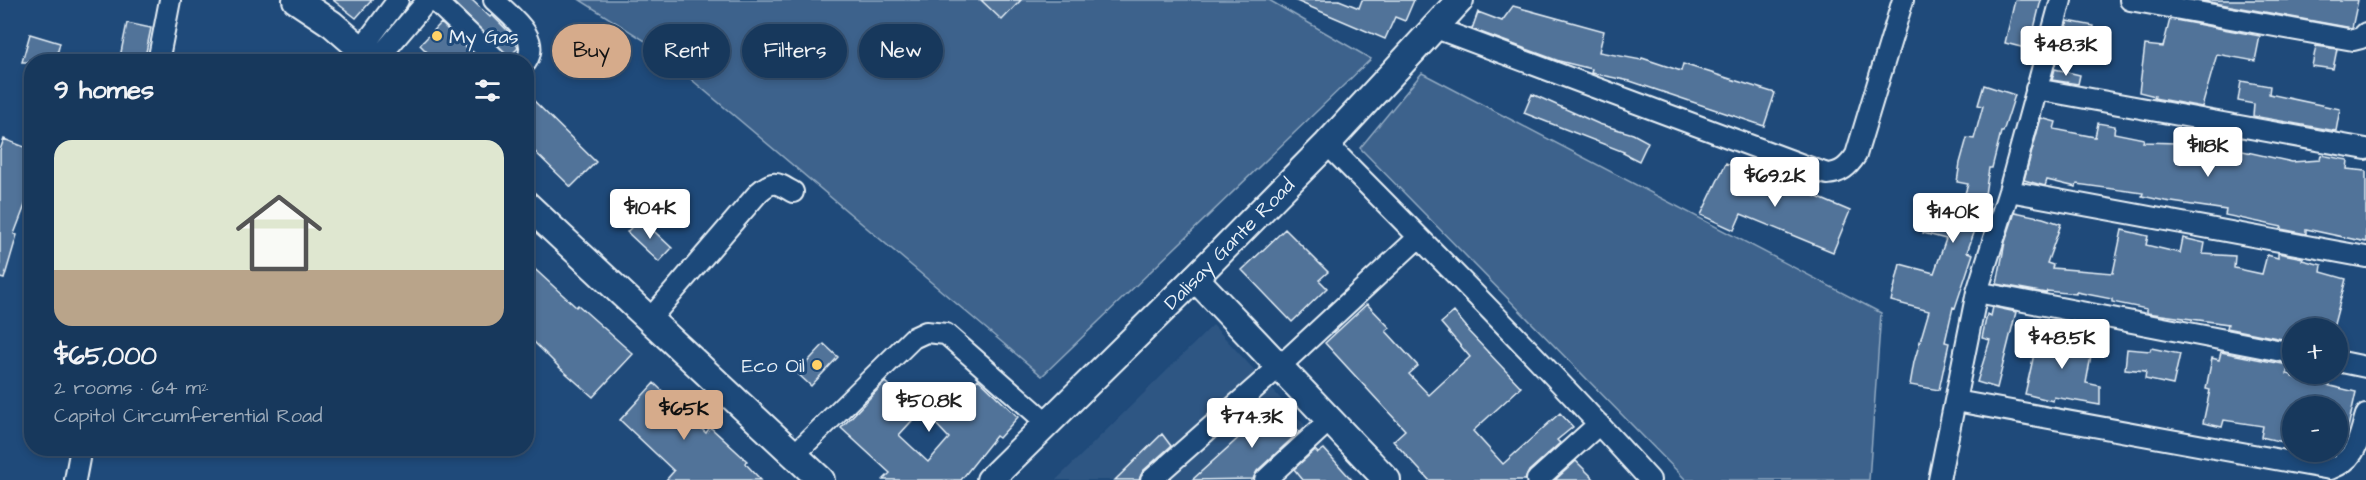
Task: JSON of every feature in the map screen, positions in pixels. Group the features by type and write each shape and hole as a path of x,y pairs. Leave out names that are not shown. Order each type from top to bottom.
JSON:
{"main road":[{"path":"296,0 332,24 367,54"},
{"name":"Dalisay Gante Road","path":"990,480 1327,144 1460,0"},
{"path":"534,211 821,480"},
{"path":"1195,278 1387,480"}],"street":[{"path":"160,54 170,0"},
{"path":"372,54 398,0"},
{"path":"374,54 428,0"},
{"path":"434,0 491,54"},
{"path":"494,0 526,32 531,44 530,54"},
{"path":"1433,27 1827,174 1838,173 1850,165 1856,155 1903,0"},
{"path":"1939,480 1977,291 2009,191 2061,0"},
{"path":"2130,0 2353,40 2361,38 2366,33"},
{"path":"2036,89 2366,149"},
{"path":"1327,144 1599,424 1650,480"},
{"path":"650,319 768,184 776,183 793,192"},
{"path":"2009,191 2366,257"},
{"path":"1151,480 1280,366 1419,237"},
{"path":"1977,291 2282,351"},
{"path":"795,454 913,338 926,332 946,334 1046,422"},
{"path":"2348,363 2366,367"},
{"path":"1956,401 2331,469 2350,459 2363,434 2366,415"},
{"path":"1276,476 1330,420"},
{"path":"1536,480 1599,424"},
{"path":"75,480 80,456"}],"shaded area":[{"path":"580,0 1269,0 1371,59 1042,376 690,78 730,78 730,24 643,24 643,39 631,32 631,24 618,24"},
{"path":"1422,73 1881,313 1869,480 1686,480 1360,148"},
{"path":"1213,325 1355,480 1056,480"}],"building":[{"path":"333,0 372,0 356,18"},
{"path":"451,0 472,0 490,17 492,15 513,36 518,48 512,54 506,54"},
{"path":"981,0 1021,0 1002,20"},
{"path":"1294,0 1339,0 1359,8 1362,0 1414,0 1405,21 1395,17 1385,39"},
{"path":"2015,0 2041,0 2029,49 2005,43"},
{"path":"2198,0 2358,0 2352,28"},
{"path":"1513,6 1604,31 1599,52 1641,60 1642,58 1681,71 1683,64 1775,93 1764,126 1630,81 1591,73 1592,69 1559,61 1472,29 1478,12 1502,21"},
{"path":"2170,19 2260,36 2255,61 2217,54 2202,107 2154,98 2155,96 2139,92 2145,45 2163,47"},
{"path":"2068,21 2094,26 2092,40 2064,35"},
{"path":"127,23 151,28 146,54 121,54"},
{"name":"My Gas","path":"441,23 473,54 429,54 420,45"},
{"path":"30,34 60,43 57,54 24,54"},
{"path":"2316,46 2337,49 2333,69 2312,66"},
{"path":"2055,69 2080,75 2078,84 2052,80"},
{"path":"2241,81 2270,86 2269,94 2340,109 2336,131 2253,116 2254,104 2238,101"},
{"path":"1984,85 2015,95 2003,132 2001,132 1992,168 1989,168 1984,201 1990,203 1983,227 1977,225 1967,252 1973,254 1955,308 1953,307 1945,342 1949,343 1939,390 1910,385 1914,362 1929,311 1891,301 1900,264 1934,273 1946,239 1923,233 1927,217 1955,225 1968,184 1957,182 1960,163 1967,138 1974,139 1983,106 1978,105"},
{"path":"1532,94 1599,124 1633,134 1648,142 1639,161 1624,152 1524,113"},
{"path":"534,101 596,162 571,187 534,151"},
{"path":"2041,118 2056,122 2054,129 2095,137 2098,123 2115,126 2114,133 2144,139 2143,142 2177,143 2177,140 2208,144 2208,139 2230,142 2229,148 2292,162 2320,160 2321,155 2348,160 2347,169 2366,171 2366,242 2306,229 2306,234 2281,229 2282,227 2225,215 2226,210 2165,201 2142,196 2143,193 2077,184 2076,187 2047,180 2045,186 2024,180"},
{"path":"4,139 24,147 24,208 14,234 17,235 4,279 0,278 0,150"},
{"path":"1726,163 1777,186 1779,181 1850,211 1833,252 1741,214 1734,230 1701,215"},
{"path":"2015,212 2061,224 2047,263 2053,265 2052,268 2113,273 2122,230 2148,236 2146,245 2180,253 2183,238 2205,243 2203,254 2235,256 2234,268 2262,274 2267,255 2278,258 2278,253 2322,265 2321,272 2346,279 2336,318 2282,318 2282,339 2227,328 2228,324 2147,313 2147,309 2076,292 2076,294 2047,291 2046,293 1997,284 2005,242"},
{"path":"640,218 672,248 659,262 627,232"},
{"path":"1285,229 1328,272 1319,280 1327,288 1292,322 1242,270"},
{"path":"534,268 633,354 593,397 534,342"},
{"path":"1367,304 1390,328 1386,331 1418,366 1409,374 1429,395 1470,357 1441,323 1454,312 1468,331 1521,387 1473,431 1503,464 1560,413 1573,427 1557,440 1560,443 1529,471 1525,480 1429,480 1393,441 1405,430 1325,343"},
{"path":"1993,307 2016,312 1997,388 1977,382 1990,340 1982,338 1987,314 1991,316"},
{"path":"2039,332 2094,340 2086,383 2100,386 2100,405 2054,397 2053,401 2025,394"},
{"name":"Eco Oil","path":"824,344 838,357 811,386 797,373"},
{"path":"2151,348 2180,354 2173,385 2145,379 2146,371 2125,369 2127,349 2150,351"},
{"path":"2221,352 2282,364 2282,384 2322,384 2356,392 2348,428 2348,396 2282,396 2282,442 2261,437 2263,426 2224,420 2222,427 2203,423 2210,390 2206,389 2212,358 2219,360"},
{"path":"978,379 1018,417 999,438 996,436 961,480 883,480 890,473 841,428 885,382 919,413 899,435 928,462 949,438 935,423"},
{"path":"654,383 706,433 710,427 747,461 745,463 761,480 666,480 674,471 620,420"},
{"path":"1275,405 1299,432 1257,471 1253,479 1192,480"},
{"path":"1162,434 1171,446 1143,471 1139,480 1115,480"},
{"path":"1324,449 1352,480 1303,480 1294,469 1315,450 1318,453"},
{"path":"1576,461 1595,480 1555,480"}],"place":[{"name":"My Gas","path":"437,36"},
{"name":"Eco Oil","path":"817,365"}]}
